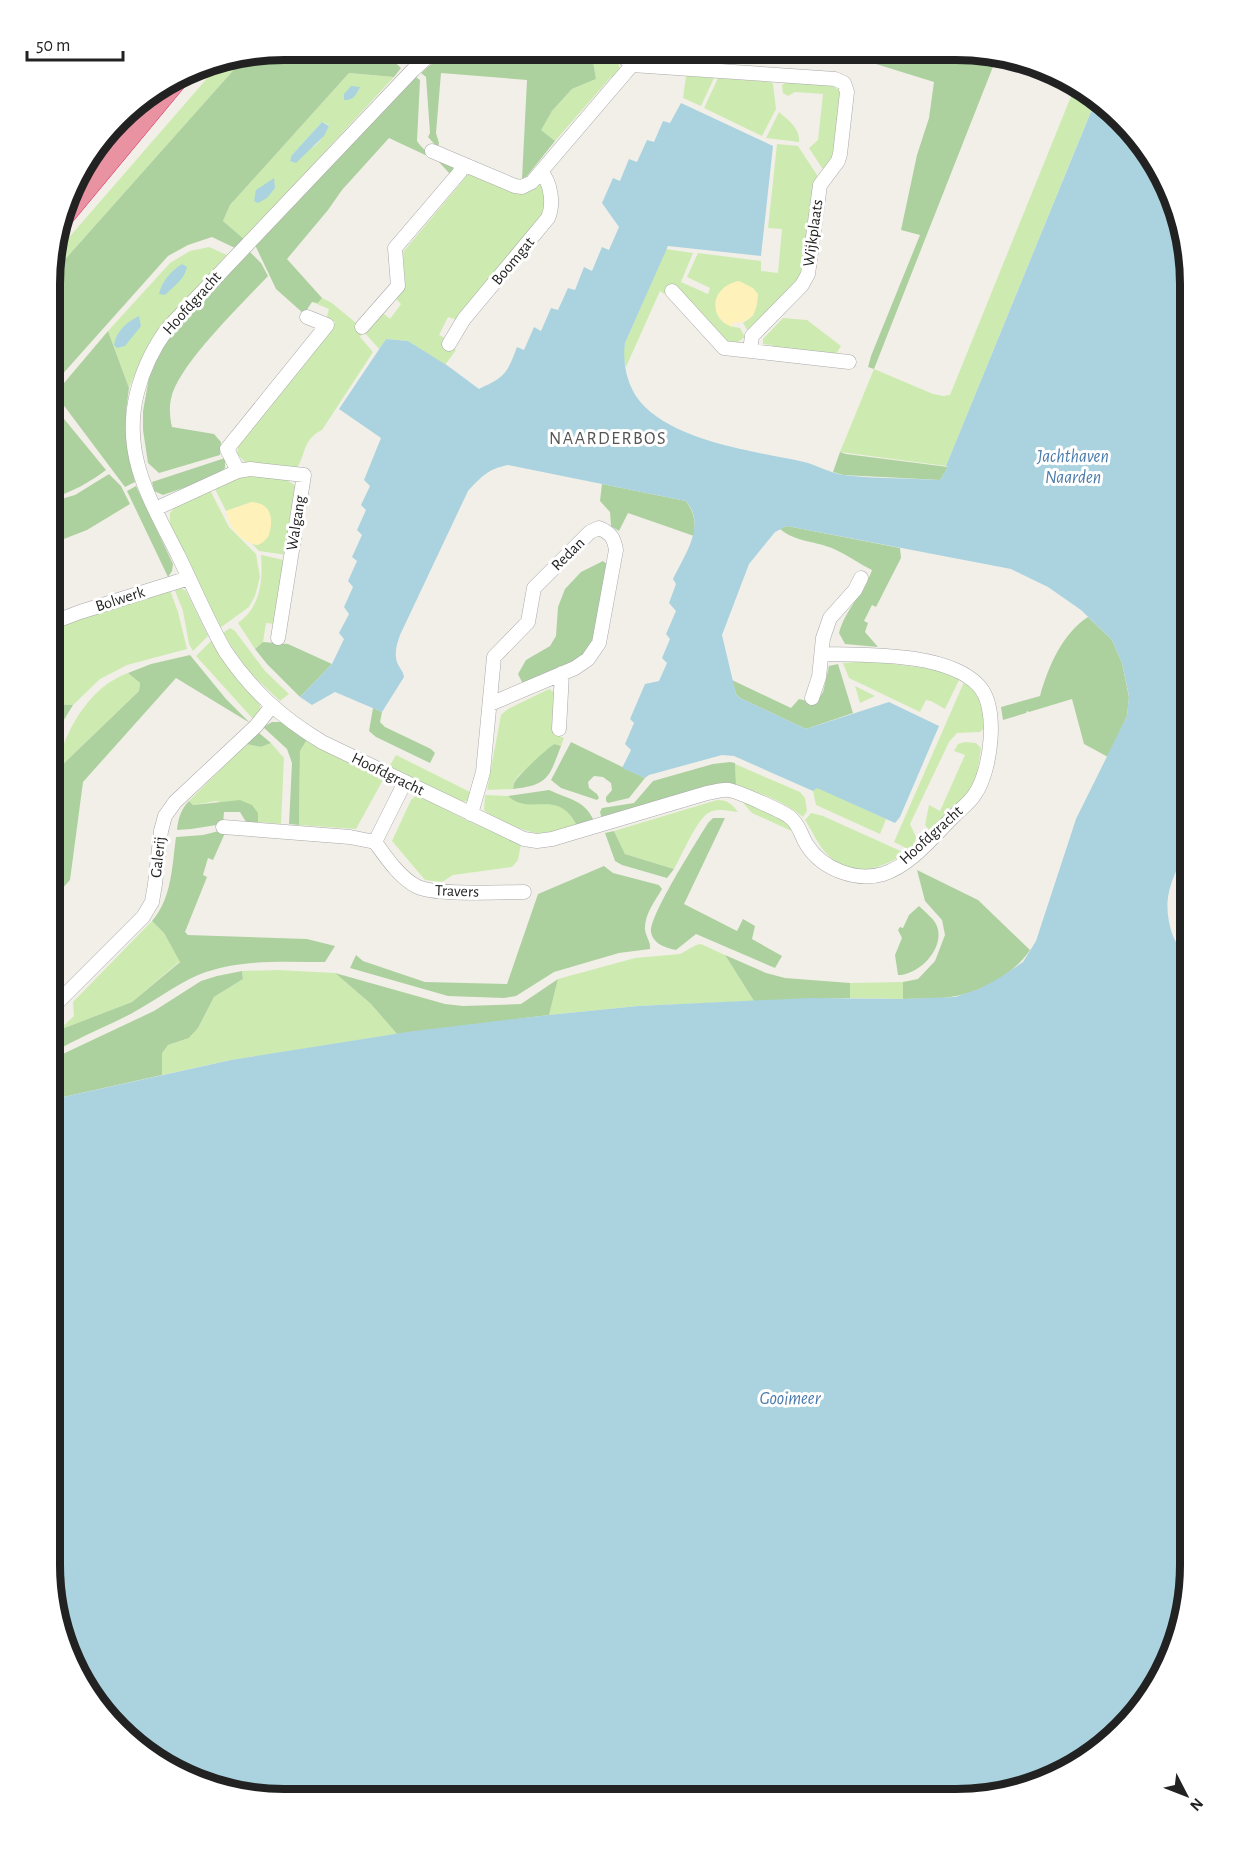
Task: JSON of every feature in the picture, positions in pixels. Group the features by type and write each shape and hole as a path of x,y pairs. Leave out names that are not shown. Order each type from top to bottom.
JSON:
{"highway":[{"path":"76,201 164,95"}],"street":[{"name":"Hoofdgracht","path":"424,60 404,78 168,328 153,349 139,383 131,434 138,468 155,508 225,651 238,669 272,706 294,725 322,742 524,839 537,841 552,839 707,793 728,789 790,816 799,826 807,844 816,856 828,866 854,875 883,874 900,865 919,850 975,795 988,761 990,717 988,698 979,685 945,666 894,656 823,654"},
{"path":"432,151 522,187 532,182 632,65 627,60"},
{"name":"Wijkplaats","path":"632,65 835,79 844,83 847,92 840,154 838,161 820,185 808,274 802,285 752,336 750,351"},
{"path":"362,327 398,286 395,248 460,172 463,164"},
{"name":"Boomgat","path":"449,344 464,319 548,218 551,210 547,179 541,172"},
{"path":"672,291 724,348 849,362"},
{"path":"238,471 227,449 327,325 308,317"},
{"name":"Walgang","path":"155,508 238,471 250,469 304,475 278,638"},
{"name":"Redan","path":"471,814 483,772 494,657 528,621 534,588 590,532 599,528 608,532 614,539 616,550 599,643 588,659 562,673 490,704"},
{"name":"Bolwerk","path":"60,620 189,578"},
{"path":"812,698 819,677 823,638 830,618 855,590 861,578"},
{"path":"559,729 562,673"},
{"name":"Galerij","path":"60,1000 143,917 152,902 161,831 165,816 175,802 256,726 272,706"},
{"path":"223,827 350,837 375,842 405,783"},
{"name":"Travers","path":"375,842 403,877 417,887 432,891 524,892"}],"green space":[{"path":"269,60 393,60 401,68 394,77 349,73 230,205 223,221 244,239 235,248 212,237 188,245 168,256 60,377 61,264 238,64"},
{"path":"436,60 593,60 596,79 572,89 552,111 541,130 555,141 527,176 522,179 527,80 441,73 436,133 438,148 428,137 430,133 426,77 421,73"},
{"path":"593,60 618,61 620,71 615,80 611,77 555,141 540,130 552,111 572,89 596,79"},
{"path":"870,60 971,60 994,63 874,369 868,367 871,356 920,235 901,230 917,155 929,118 934,82"},
{"path":"238,64 61,264 63,244 213,72"},
{"path":"349,73 394,77 244,239 223,221 230,205","holes":["322,122 329,125 315,146 292,155"]},
{"path":"686,76 714,78 701,106 683,98"},
{"path":"416,77 420,80 417,141 429,153 455,166 450,174 438,161 389,138 342,190 287,259 322,298 318,303 312,302 304,314 276,289 255,245"},
{"path":"718,78 773,84 776,109 762,136 704,108"},
{"path":"787,82 832,86 841,91 833,159 825,168 822,168 809,148 818,140 823,94 795,92 788,96 783,93 782,85"},
{"path":"1072,93 1093,107 946,466 840,452 874,369 933,394 950,395"},
{"path":"779,112 796,129 799,142 766,138"},
{"path":"777,144 798,146 817,175 802,278 749,333 743,323 754,315 718,294 716,307 719,317 727,325 740,328 745,337 735,344 725,341 673,285 664,294 660,291 626,367 623,355 625,343 666,249 693,253 681,282 708,294 710,288 687,277 698,253 761,261 761,271 778,273 782,229 768,228"},
{"path":"470,172 542,185 546,212 457,320 448,317 439,335 447,339 445,343 456,350 445,365 408,341 386,339 379,349 365,333 381,314 390,319 401,304 396,296 405,284 403,252"},
{"path":"209,247 227,255 164,323 141,360 129,388 108,331 170,263 190,251"},
{"path":"249,251 261,263 268,276 198,353 176,385 170,402 172,427 214,434 221,442 220,455 159,473 148,463 143,430 143,411 150,372 168,339"},
{"path":"322,298 332,303 356,323 355,326 362,333 360,337 373,352 322,430 310,439 294,470 247,464 237,454 239,443 335,322 328,319 329,309 312,302 318,303"},
{"path":"783,318 807,320 841,346 836,354 772,348 772,345 763,344 763,339"},
{"path":"108,331 129,388 126,437 135,482 125,487 60,402 60,388"},
{"path":"60,414 106,470 60,495"},
{"path":"840,452 948,467 940,480 843,475 833,472"},
{"path":"225,458 225,468 217,476 163,495 154,491 152,482"},
{"path":"109,474 121,486 130,504 87,530 60,540 60,499 75,495"},
{"path":"242,474 278,478 297,487 287,555 259,551 252,544 258,545 252,502 226,511 214,487"},
{"path":"602,484 686,501 694,517 694,536 628,513 619,531 611,526 610,512 600,501"},
{"path":"136,486 173,564 168,577 127,491"},
{"path":"210,490 229,527 256,554 260,577 255,596 249,607 220,628 170,529 170,513 174,508"},
{"path":"787,526 900,548 901,558 876,607 872,605 864,621 868,623 865,632 878,647 845,644 839,633 872,570 834,549 799,539 780,529"},
{"path":"261,555 284,560 275,624 266,623 263,642 255,649 238,623 252,609 256,601 261,583"},
{"path":"603,561 608,565 594,638 583,657 524,686 518,674 526,660 550,646 556,636 558,607 565,589 581,572"},
{"path":"174,588 186,591 208,636 193,651 189,644 183,611"},
{"path":"170,590 187,649 127,665 100,679 73,705 60,704 60,627 114,606"},
{"path":"1088,617 1112,640 1122,663 1129,697 1127,716 1108,757 1084,744 1072,699 1003,720 1001,707 1040,696 1047,674 1063,642"},
{"path":"230,628 235,631 265,671 289,694 280,701 244,667 223,633"},
{"path":"212,640 259,702 261,709 254,720 196,656"},
{"path":"263,642 288,644 332,664 300,697 255,649"},
{"path":"190,655 226,699 250,723 176,678 83,782 70,880 60,891 60,767 139,691 140,683 128,673 151,664"},
{"path":"868,661 941,670 960,678 945,709 926,700 920,712 849,678 843,663"},
{"path":"838,664 853,713 806,729 740,698 736,694 732,680 791,708 799,699 816,703 823,692 829,666"},
{"path":"128,673 140,683 139,691 60,767 60,754 80,713 101,689"},
{"path":"964,682 978,697 984,728 980,732 957,733 949,742 910,824 916,837 914,846 910,850 894,842"},
{"path":"855,686 875,696 860,703"},
{"path":"549,689 555,693 555,735 564,738 561,746 555,744 518,776 513,789 487,790 501,715 508,709"},
{"path":"60,704 73,705 60,729"},
{"path":"373,708 382,712 380,722 385,727 431,749 435,753 430,763 376,737 369,731"},
{"path":"272,722 282,722 308,738 300,751 299,825 289,824 292,763 287,749 263,727"},
{"path":"258,732 271,743 261,747 246,744"},
{"path":"308,738 384,778 356,829 299,825 300,751"},
{"path":"571,742 645,778 629,798 608,803 606,797 612,790 611,783 603,777 594,776 588,782 589,788 599,798 597,800 561,788 551,780"},
{"path":"271,743 284,758 281,824 258,822 258,813 216,801 193,805 189,801 246,744 261,747"},
{"path":"976,743 981,748 976,782 960,804 929,830 925,825 929,805 940,811 965,755 954,751 958,744"},
{"path":"555,744 561,746 546,778 534,785 513,789 515,781 523,772"},
{"path":"396,755 474,794 467,801 458,802 389,767"},
{"path":"735,763 736,785 719,784 602,819 600,812 602,808 634,803 653,781 713,764"},
{"path":"735,764 800,792 805,798 807,811 803,817 780,802 736,785"},
{"path":"817,787 886,819 880,834 816,805 813,791"},
{"path":"549,790 581,804 594,821 577,826 569,814 561,808 553,805 525,804 508,796"},
{"path":"417,795 521,844 518,860 512,867 453,875 442,882 425,880 392,841 411,800"},
{"path":"485,795 508,796 525,804 552,805 561,808 569,814 577,826 545,834 522,829 484,810"},
{"path":"240,800 252,805 258,813 258,822 246,822 240,812 224,812 223,824 177,830 180,814 189,801 193,805"},
{"path":"717,800 729,803 738,812 716,810 705,816 695,829 674,869 625,854 614,831"},
{"path":"745,800 784,818 796,833 752,813 744,804"},
{"path":"811,813 823,816 905,853 874,868 854,869 844,866 834,861 819,845 805,820"},
{"path":"713,818 725,818 684,904 737,931 743,919 755,926 752,939 782,956 775,968 696,934 676,950 660,945 652,936 652,923 665,895 702,832"},
{"path":"223,830 225,833 213,860 208,858 203,875 207,877 185,932 188,935 307,939 335,946 325,962 250,963 206,972 122,1018 60,1048 60,1030 132,1002 180,962 164,933 152,921 159,912 167,892 176,837 203,835"},
{"path":"614,831 625,854 674,869 667,878 615,861 605,833"},
{"path":"604,866 613,873 659,885 662,889 650,908 645,924 650,949 619,953 554,972 516,996 504,998 448,996 350,968 356,955 363,961 425,982 507,984 538,894"},
{"path":"917,870 978,900 1030,950 1024,958 997,980 966,994 943,998 903,999 903,982 918,979 935,961 945,935 942,920 925,901"},
{"path":"919,906 936,924 938,941 935,950 923,965 906,974 898,975 895,955 902,938 898,930 900,927 903,928 909,915"},
{"path":"152,921 164,933 180,961 132,1002 60,1030 74,1016 73,1002"},
{"path":"701,944 725,955 754,1001 638,1006 549,1015 558,979 635,958 680,954"},
{"path":"725,955 766,973 785,978 850,983 850,998 754,1001"},
{"path":"242,971 335,973 371,1004 397,1034 231,1060 162,1075 161,1053 168,1045 189,1038 198,1028 214,997 243,979"},
{"path":"242,971 243,979 214,997 198,1028 189,1038 168,1045 162,1053 162,1075 60,1098 60,1055 154,1011 201,981"},
{"path":"335,973 445,1004 463,1006 521,1004 558,979 549,1015 397,1034 371,1004"},
{"path":"903,982 903,999 850,998 850,983"}],"sand":[{"path":"739,281 753,288 758,294 753,315 745,321 733,323 732,327 718,316 716,302 723,289"},
{"path":"252,502 264,506 271,520 268,536 258,545 241,538 230,523 226,511"}],"water":[{"path":"351,86 360,87 356,95 344,100 344,94"},
{"name":"Gooimeer","path":"681,103 773,146 761,256 668,246 625,343 624,360 630,386 639,401 661,419 699,437 720,444 804,462 833,473 940,480 948,467 946,466 1093,107 1134,148 1157,185 1176,240 1180,269 1180,864 1168,896 1168,918 1174,938 1180,947 1180,1580 1176,1609 1168,1637 1150,1677 1134,1701 1104,1733 1068,1759 1028,1777 1000,1785 971,1789 269,1789 240,1785 212,1777 172,1759 136,1733 106,1701 77,1651 64,1609 60,1580 60,1098 231,1060 414,1031 549,1015 638,1006 809,998 955,997 979,989 1023,962 1036,941 1076,819 1127,716 1129,696 1122,663 1112,640 1081,610 1048,587 1011,569 787,526 775,532 749,564 722,635 736,694 806,729 889,702 939,726 900,817 895,823 817,788 813,791 734,756 722,755 645,778 622,768 631,750 625,744 634,723 630,719 645,684 659,681 667,663 662,658 670,639 666,634 676,611 669,603 676,584 673,579 692,540 694,520 692,510 686,501 508,465 486,474 468,491 400,635 396,655 404,677 382,712 335,692 312,705 300,697 332,664 344,639 339,633 349,614 344,607 353,587 348,581 357,561 352,557 362,535 357,530 366,510 361,505 370,486 364,480 381,438 339,409 386,339 408,341 479,389 500,378 511,363 517,347 524,350 534,327 541,331 551,308 558,310 568,288 575,290 584,267 592,271 602,247 609,250 619,227 602,203 613,178 620,181 629,159 637,162 647,140 654,142 663,121 670,123"},
{"path":"322,122 329,126 324,136 296,163 290,161 292,155"},
{"path":"274,178 275,188 267,198 258,203 254,201 256,190"},
{"path":"182,264 187,267 181,279 165,295 159,294 168,277"},
{"path":"139,316 141,326 125,346 117,348 114,345 120,331"}],"district":[{"name":"NAARDERBOS","path":"608,439"}],"water label":[{"name":"Jachthaven Naarden","path":"1073,467"}]}
